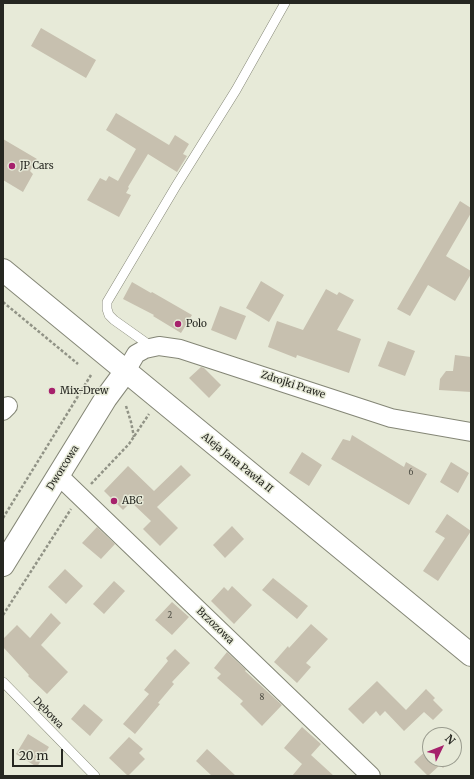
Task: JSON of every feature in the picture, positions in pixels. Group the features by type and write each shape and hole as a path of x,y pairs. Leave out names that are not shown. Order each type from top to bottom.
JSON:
{"main road":[{"name":"Aleja Jana Pawła II","path":"3,270 471,655"},
{"name":"Dworcowa","path":"3,565 106,398 126,371"}],"street":[{"name":"Zdrojki Prawe","path":"152,347 159,346 180,349 391,418 471,432"},
{"path":"126,371 136,354 152,347"},
{"name":"Brzozowa","path":"58,475 371,776"}],"lane":[{"path":"152,347 114,320 107,309 107,302 176,186 229,102 285,3"},
{"name":"Dębowa","path":"3,682 95,776"}],"path":[{"path":"3,302 78,364"},
{"path":"3,518 91,374"},
{"path":"126,406 134,438"}],"building":[{"path":"41,28 96,60 86,78 31,46"},
{"path":"116,113 169,145 175,135 189,144 183,154 187,156 177,172 148,154 128,187 129,188 126,193 131,195 119,217 87,200 100,178 106,181 109,176 118,181 136,149 106,130"},
{"path":"3,139 37,159 30,171 33,174 23,192 3,180"},
{"path":"460,201 471,208 471,213 446,256 471,271 471,274 455,301 428,285 410,316 397,309"},
{"path":"261,281 284,295 269,322 246,308"},
{"path":"132,282 192,315 181,333 153,316 154,315 123,299"},
{"path":"326,289 337,295 339,292 354,300 337,330 361,339 349,373 297,355 296,358 268,347 277,321 303,330"},
{"path":"220,306 246,316 236,340 211,330"},
{"path":"388,341 415,351 405,376 378,366"},
{"path":"455,355 471,357 471,392 439,390 440,379 446,371 453,371"},
{"path":"201,367 204,368 221,385 209,398 189,378"},
{"path":"352,435 404,467 406,462 427,474 409,505 331,459 343,439 350,441"},
{"path":"302,452 322,465 309,486 289,473"},
{"path":"451,462 469,473 458,493 440,482"},
{"path":"181,465 191,475 157,507 178,528 160,546 143,529 151,521 131,502 123,510 104,491 128,466 154,491"},
{"path":"447,514 471,531 438,581 423,571 445,538 435,532"},
{"path":"232,526 244,539 225,558 213,545"},
{"path":"97,527 115,544 101,559 82,543"},
{"path":"65,569 83,586 66,604 48,587"},
{"path":"273,578 308,606 297,619 262,590"},
{"path":"114,581 125,591 104,614 93,604"},
{"path":"232,586 252,605 234,624 211,601 224,587 228,591"},
{"path":"172,602 189,617 172,635 155,620"},
{"path":"51,613 61,623 41,645 68,672 47,694 28,676 29,675 3,647 3,639 17,625 30,638"},
{"path":"311,624 328,639 306,663 311,667 297,683 274,662"},
{"path":"175,649 190,663 172,682 174,684 158,703 160,704 135,734 123,724 149,694 144,690 168,661 166,658"},
{"path":"227,652 282,705 262,726 240,704 243,701 217,678 221,674 214,668"},
{"path":"377,681 406,710 426,689 435,698 433,700 443,710 433,720 424,712 404,731 385,711 380,716 376,711 363,724 348,709"},
{"path":"84,704 103,720 90,736 71,719"},
{"path":"302,727 321,744 311,755 334,776 292,776 302,764 284,748"},
{"path":"28,734 49,747 37,767 16,754"},
{"path":"129,737 143,749 139,753 145,759 128,776 109,758"},
{"path":"207,749 236,776 212,776 196,761"},
{"path":"422,754 422,767 438,767 428,776 414,762"}],"place":[{"name":"JP Cars","path":"12,166"},
{"name":"Polo","path":"178,324"},
{"name":"Mix-Drew","path":"52,391"},
{"name":"ABC","path":"114,501"}]}
